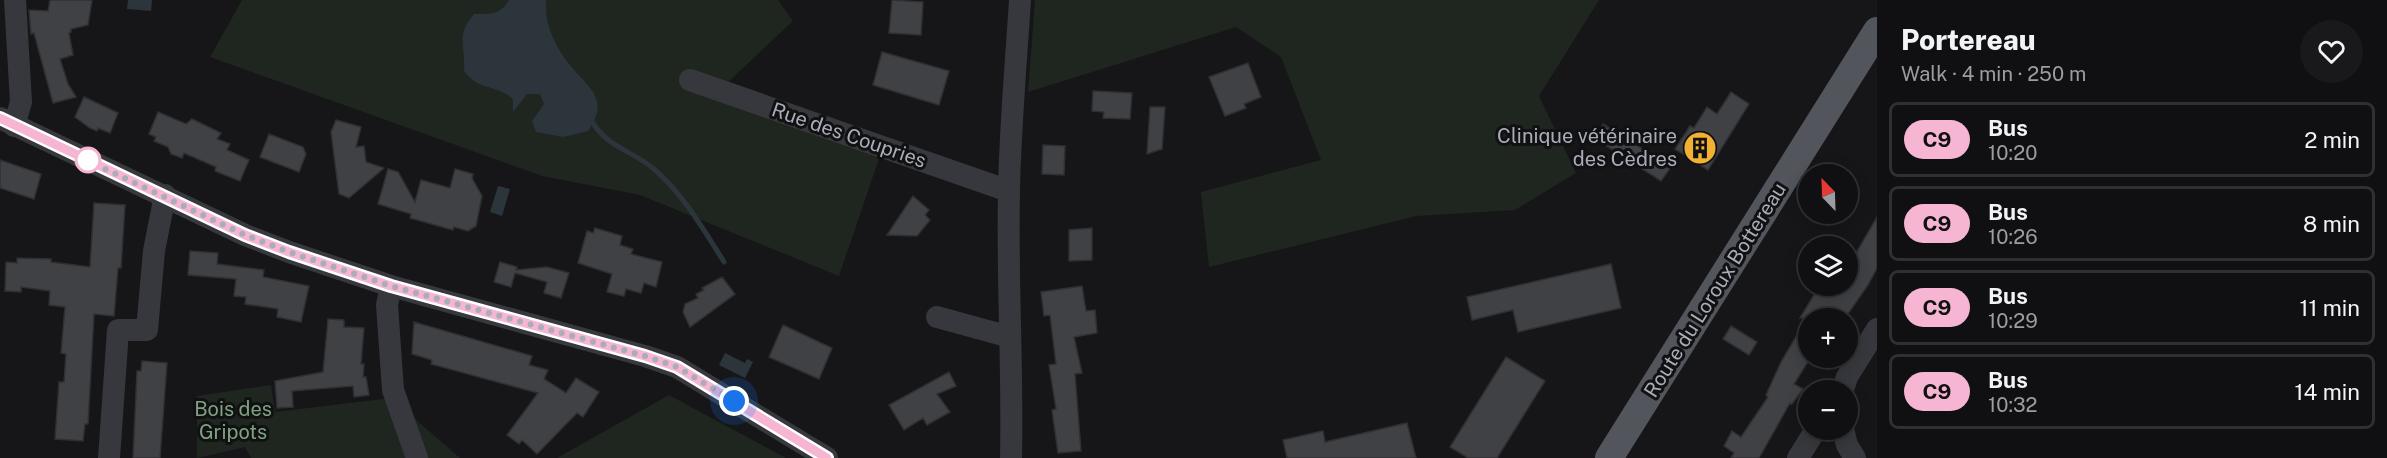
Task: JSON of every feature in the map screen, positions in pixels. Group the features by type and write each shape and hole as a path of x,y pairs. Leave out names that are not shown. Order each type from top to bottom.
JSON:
{"main road":[{"name":"Route du Loroux Bottereau","path":"1609,458 1877,31"}],"street":[{"path":"15,0 21,102 7,122 256,239 391,286 645,356 677,367 827,458"},
{"path":"1011,458 1013,367 1010,337 1009,191 1020,0"},
{"name":"Rue des Coupries","path":"690,80 1009,191"},
{"path":"109,458 118,330 147,330 154,251 165,195"},
{"path":"391,286 387,305 393,390 417,458"},
{"path":"938,317 1010,337"},
{"path":"1846,380 1877,329"},
{"path":"1798,458 1809,440"},
{"path":"1846,440 1855,458"}],"green space":[{"path":"242,0 778,0 793,21 727,83 884,144 839,276 640,195 542,176 210,57"},
{"path":"1035,0 1599,0 1539,96 1576,173 1515,210 1416,216 1209,267 1201,192 1321,160 1281,57 1236,27 1028,92"},
{"name":"Bois des Gripots","path":"271,385 275,412 391,398 460,458 251,458 245,447 197,458 197,396"},
{"path":"669,395 786,458 557,458"}],"shaded area":[{"path":"128,0 152,0 151,11 127,9"},
{"path":"509,0 546,0 549,26 559,50 589,87 597,102 595,120 588,131 563,137 536,132 532,121 544,104 540,94 527,94 513,112 513,99 507,94 476,82 464,71 463,35 468,22 474,14 490,14 502,9"},
{"path":"498,186 510,189 502,216 490,212"},
{"path":"725,353 745,363 747,359 753,362 745,378 719,365"}],"building":[{"path":"50,0 92,0 88,25 71,29 69,33 73,55 60,59 68,84 76,97 53,103 34,33 31,34 29,10 48,11"},
{"path":"892,0 923,2 921,35 889,33"},
{"path":"882,52 949,71 939,105 873,85"},
{"path":"1248,63 1261,97 1244,104 1246,108 1225,116 1209,77"},
{"path":"1093,91 1132,93 1130,119 1103,118 1104,112 1092,111"},
{"path":"1731,92 1749,104 1708,170 1675,149 1690,126 1694,128 1707,107 1717,114"},
{"path":"84,97 118,113 110,133 98,128 97,131 90,128 75,117"},
{"path":"1150,107 1165,107 1162,149 1147,154"},
{"path":"158,112 186,124 192,119 221,133 217,139 230,144 227,150 249,160 240,181 215,171 216,167 184,153 182,158 171,154 168,147 154,141 156,137 149,134"},
{"path":"336,120 361,127 356,147 364,146 366,162 384,168 349,198 339,194 331,132"},
{"path":"1603,124 1671,167 1661,181 1594,138"},
{"path":"269,134 303,147 306,154 299,172 260,157"},
{"path":"1043,145 1065,146 1064,175 1042,174"},
{"path":"0,160 41,174 34,199 0,188"},
{"path":"388,169 398,172 415,202 421,180 450,188 455,169 473,174 472,178 482,196 476,226 468,231 454,227 453,230 410,218 411,214 378,204"},
{"path":"913,196 929,210 925,215 930,220 917,236 887,235"},
{"path":"94,203 125,205 121,268 118,268 114,316 94,314 88,424 85,424 83,441 55,439 59,382 64,382 66,354 61,353 65,307 49,305 50,291 21,287 21,292 5,291 6,262 17,263 17,258 51,259 51,262 90,267"},
{"path":"1877,217 1877,268 1852,308 1806,308 1813,296 1858,296 1858,250"},
{"path":"595,228 622,236 620,245 633,249 631,254 662,262 656,287 644,283 641,293 626,289 624,296 607,292 612,274 578,263 587,231 593,233"},
{"path":"1092,228 1092,260 1069,261 1069,230"},
{"path":"190,251 218,253 217,264 264,270 263,277 309,286 301,322 277,317 278,309 245,304 246,297 234,296 236,279 188,275"},
{"path":"500,262 517,267 516,270 547,267 569,273 561,298 544,293 547,282 515,273 511,287 494,282"},
{"path":"1611,264 1621,308 1518,332 1513,310 1472,320 1467,297"},
{"path":"722,277 735,294 690,327 683,312 685,304 698,298 696,294 704,290 702,288"},
{"path":"1082,286 1086,311 1095,310 1097,333 1074,337 1082,373 1075,374 1081,451 1058,453 1052,410 1056,409 1049,365 1056,364 1050,315 1044,316 1041,292"},
{"path":"328,319 344,320 344,327 364,328 361,364 364,364 363,377 366,377 369,395 354,397 353,386 292,391 293,407 277,408 275,381 323,372"},
{"path":"414,322 532,356 529,365 548,370 544,379 566,393 576,378 599,392 583,417 577,413 537,454 522,440 519,444 507,435 538,393 431,364 432,360 412,354"},
{"path":"783,325 832,348 819,379 769,357"},
{"path":"1731,326 1757,342 1749,355 1723,339"},
{"path":"1798,333 1798,368 1804,368 1794,384 1798,386 1798,396 1792,404 1790,403 1759,458 1731,458 1734,453 1724,446 1732,431 1741,437 1768,397 1766,395 1781,362"},
{"path":"1506,357 1545,381 1497,458 1468,458 1450,447"},
{"path":"142,361 167,363 160,458 133,458 137,371 141,371"},
{"path":"949,372 956,386 937,394 950,412 927,425 923,418 904,430 889,405"},
{"path":"1407,423 1416,458 1287,458 1283,440 1323,431 1325,442"}],"waterway":[{"path":"590,118 596,128 611,142 646,163 665,179 692,213 724,262"}],"bus line":[{"name":"C9","path":"0,118 245,235 289,252 391,286 515,319 677,367 827,458"}],"place":[{"name":"Clinique vétérinaire des Cèdres","path":"1700,148"}],"route":[{"path":"88,160 82,158 165,195 245,235 289,252 391,286 645,356 677,367 734,401"}]}
